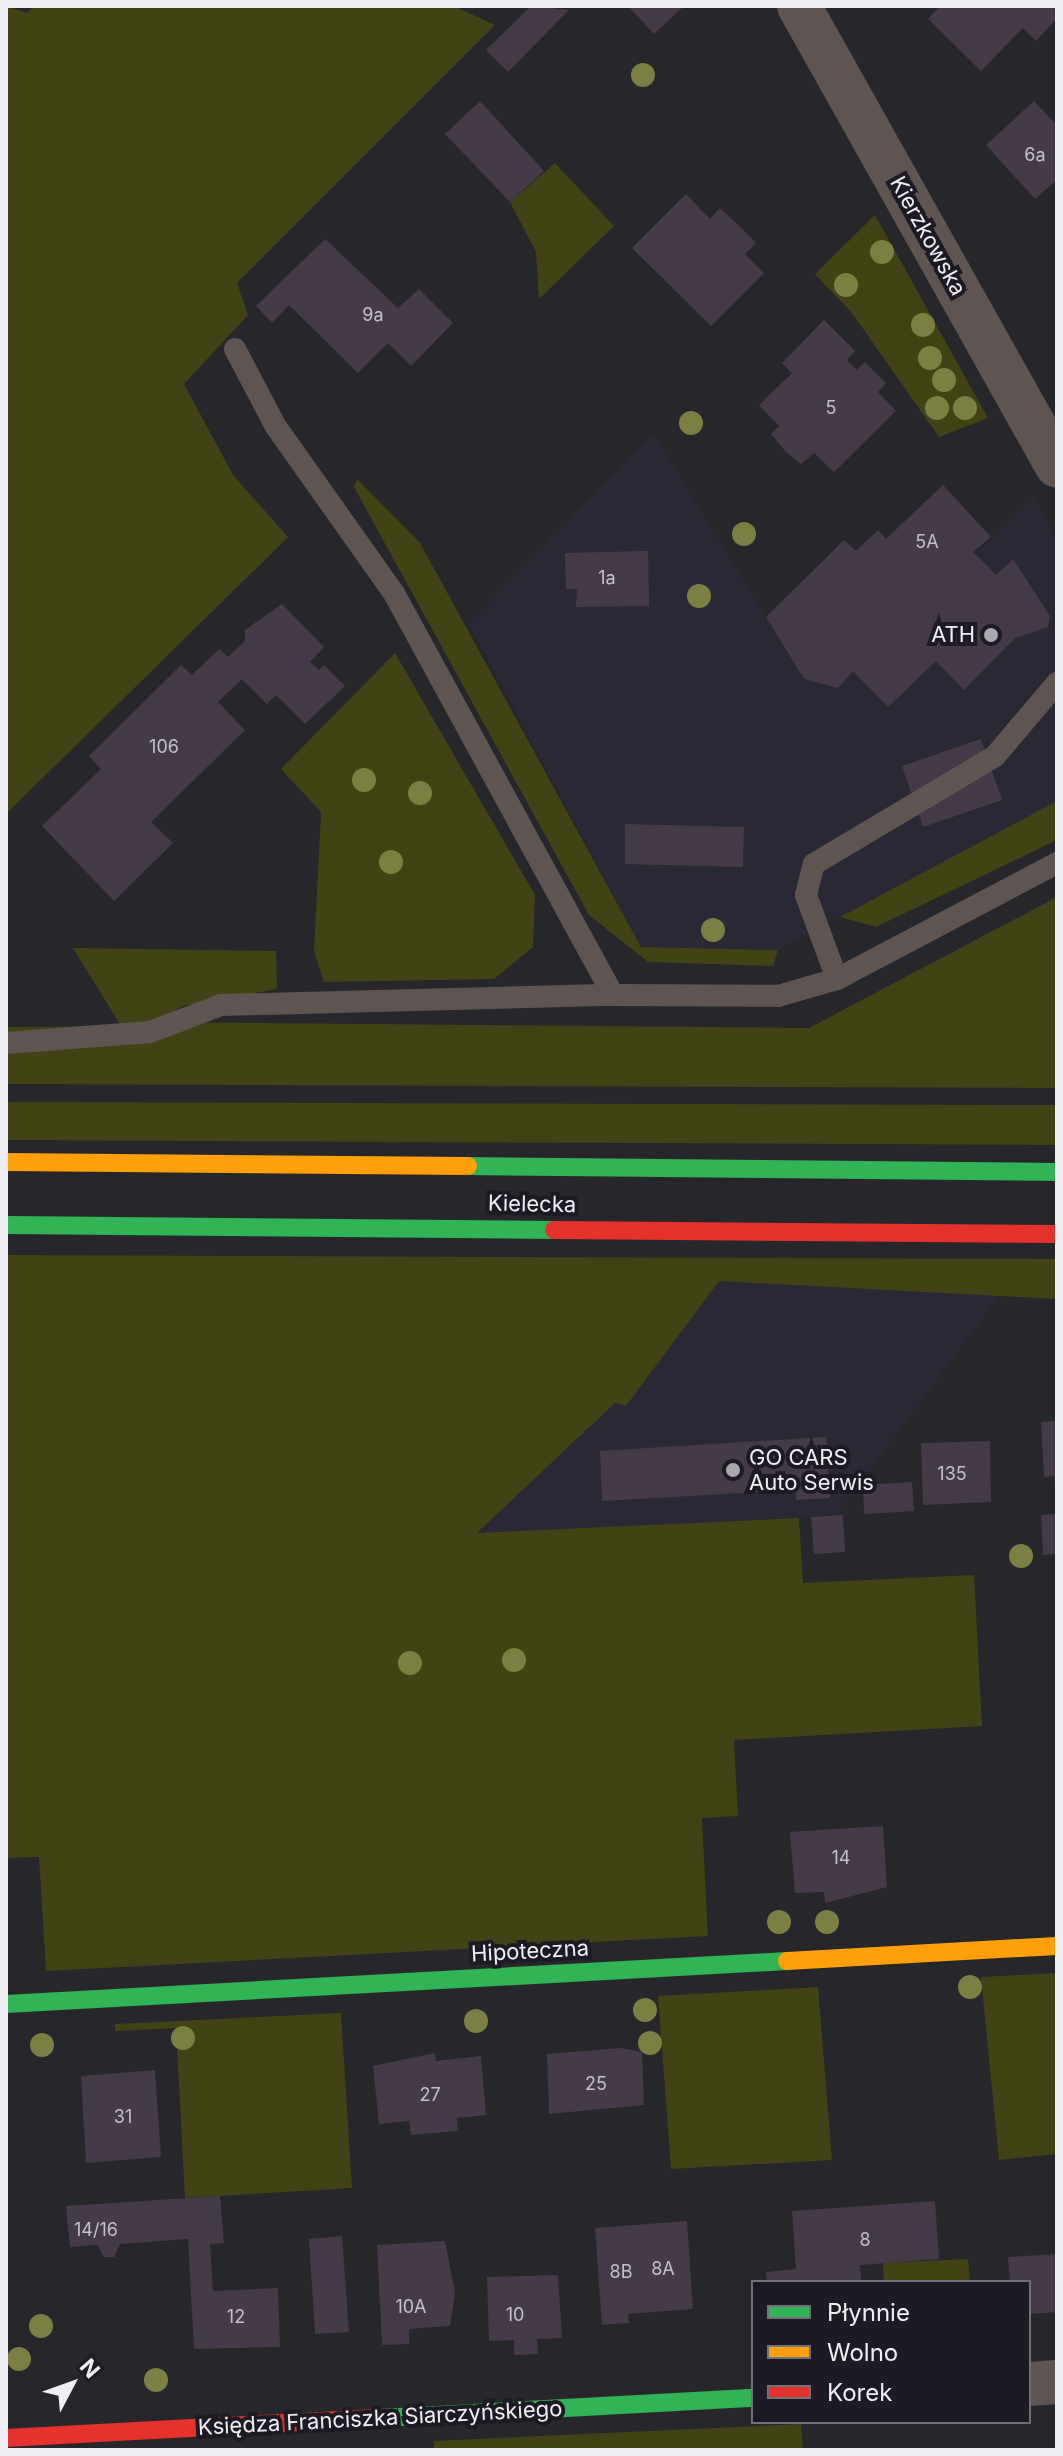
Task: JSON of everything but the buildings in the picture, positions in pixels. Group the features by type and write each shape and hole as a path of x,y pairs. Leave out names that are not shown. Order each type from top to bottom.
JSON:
{"main road":[{"name":"Kielecka","path":"6,1162 1057,1172"},
{"name":"Kielecka","path":"6,1225 1057,1234"},
{"name":"Hipoteczna","path":"6,2004 1057,1946"},
{"name":"Księdza Franciszka Siarczyńskiego","path":"6,2438 751,2398"}],"street":[{"name":"Kierzkowska","path":"799,6 1057,466"},
{"path":"1031,2384 1057,2382"}],"lane":[{"path":"235,349 276,427 393,592 613,995"},
{"path":"837,979 806,895 814,864 995,756 1057,683"},
{"path":"6,1043 150,1032 221,1005 613,995 778,996 837,979 1057,863"}],"shaded area":[{"path":"6,6 27,13 34,6 454,6 495,25 237,283 248,315 184,384 233,475 288,537 6,814"},
{"path":"555,163 614,226 539,299 536,252 510,202"},
{"path":"875,215 988,418 939,437 852,313 815,274"},
{"path":"653,433 804,679 837,687 1034,498 1057,538 1057,801 778,950 641,947 469,624"},
{"path":"357,479 420,543 641,947 778,950 773,966 648,962 589,915 354,487"},
{"path":"395,653 535,895 533,947 494,979 324,982 314,951 321,812 281,769"},
{"path":"1057,801 1057,840 876,927 840,917"},
{"path":"1057,897 1057,1088 6,1084 6,1027 121,1026 73,948 276,951 277,989 183,1006 154,1022 809,1028"},
{"path":"6,1102 1057,1105 1057,1145 6,1140"},
{"path":"6,1255 1057,1259 1057,1299 719,1281 626,1406 615,1403 477,1533 799,1518 803,1583 974,1575 982,1726 734,1740 738,1816 702,1818 708,1936 46,1971 39,1857 6,1858"},
{"path":"718,1281 1003,1291 835,1516 476,1534 615,1403 626,1406"},
{"path":"1057,1973 1057,2154 999,2160 981,1977"},
{"path":"818,1987 832,2160 671,2169 658,1996"},
{"path":"341,2013 352,2188 185,2198 176,2028 115,2031 115,2024"},
{"path":"968,2259 970,2280 884,2280 883,2263"},
{"path":"801,2424 803,2450 434,2450 434,2441"}],"traffic: fast":[{"path":"468,1166 1057,1172"},
{"path":"6,1225 554,1230"},
{"path":"6,2004 787,1961"},
{"path":"381,2418 751,2398"}],"traffic: slow":[{"path":"6,1162 468,1166"},
{"path":"787,1961 1057,1946"}],"traffic: jam":[{"path":"554,1230 1057,1234"},
{"path":"6,2438 381,2418"}],"place":[{"name":"ATH","path":"991,635"},
{"name":"GO CARS Auto Serwis","path":"733,1470"}]}
